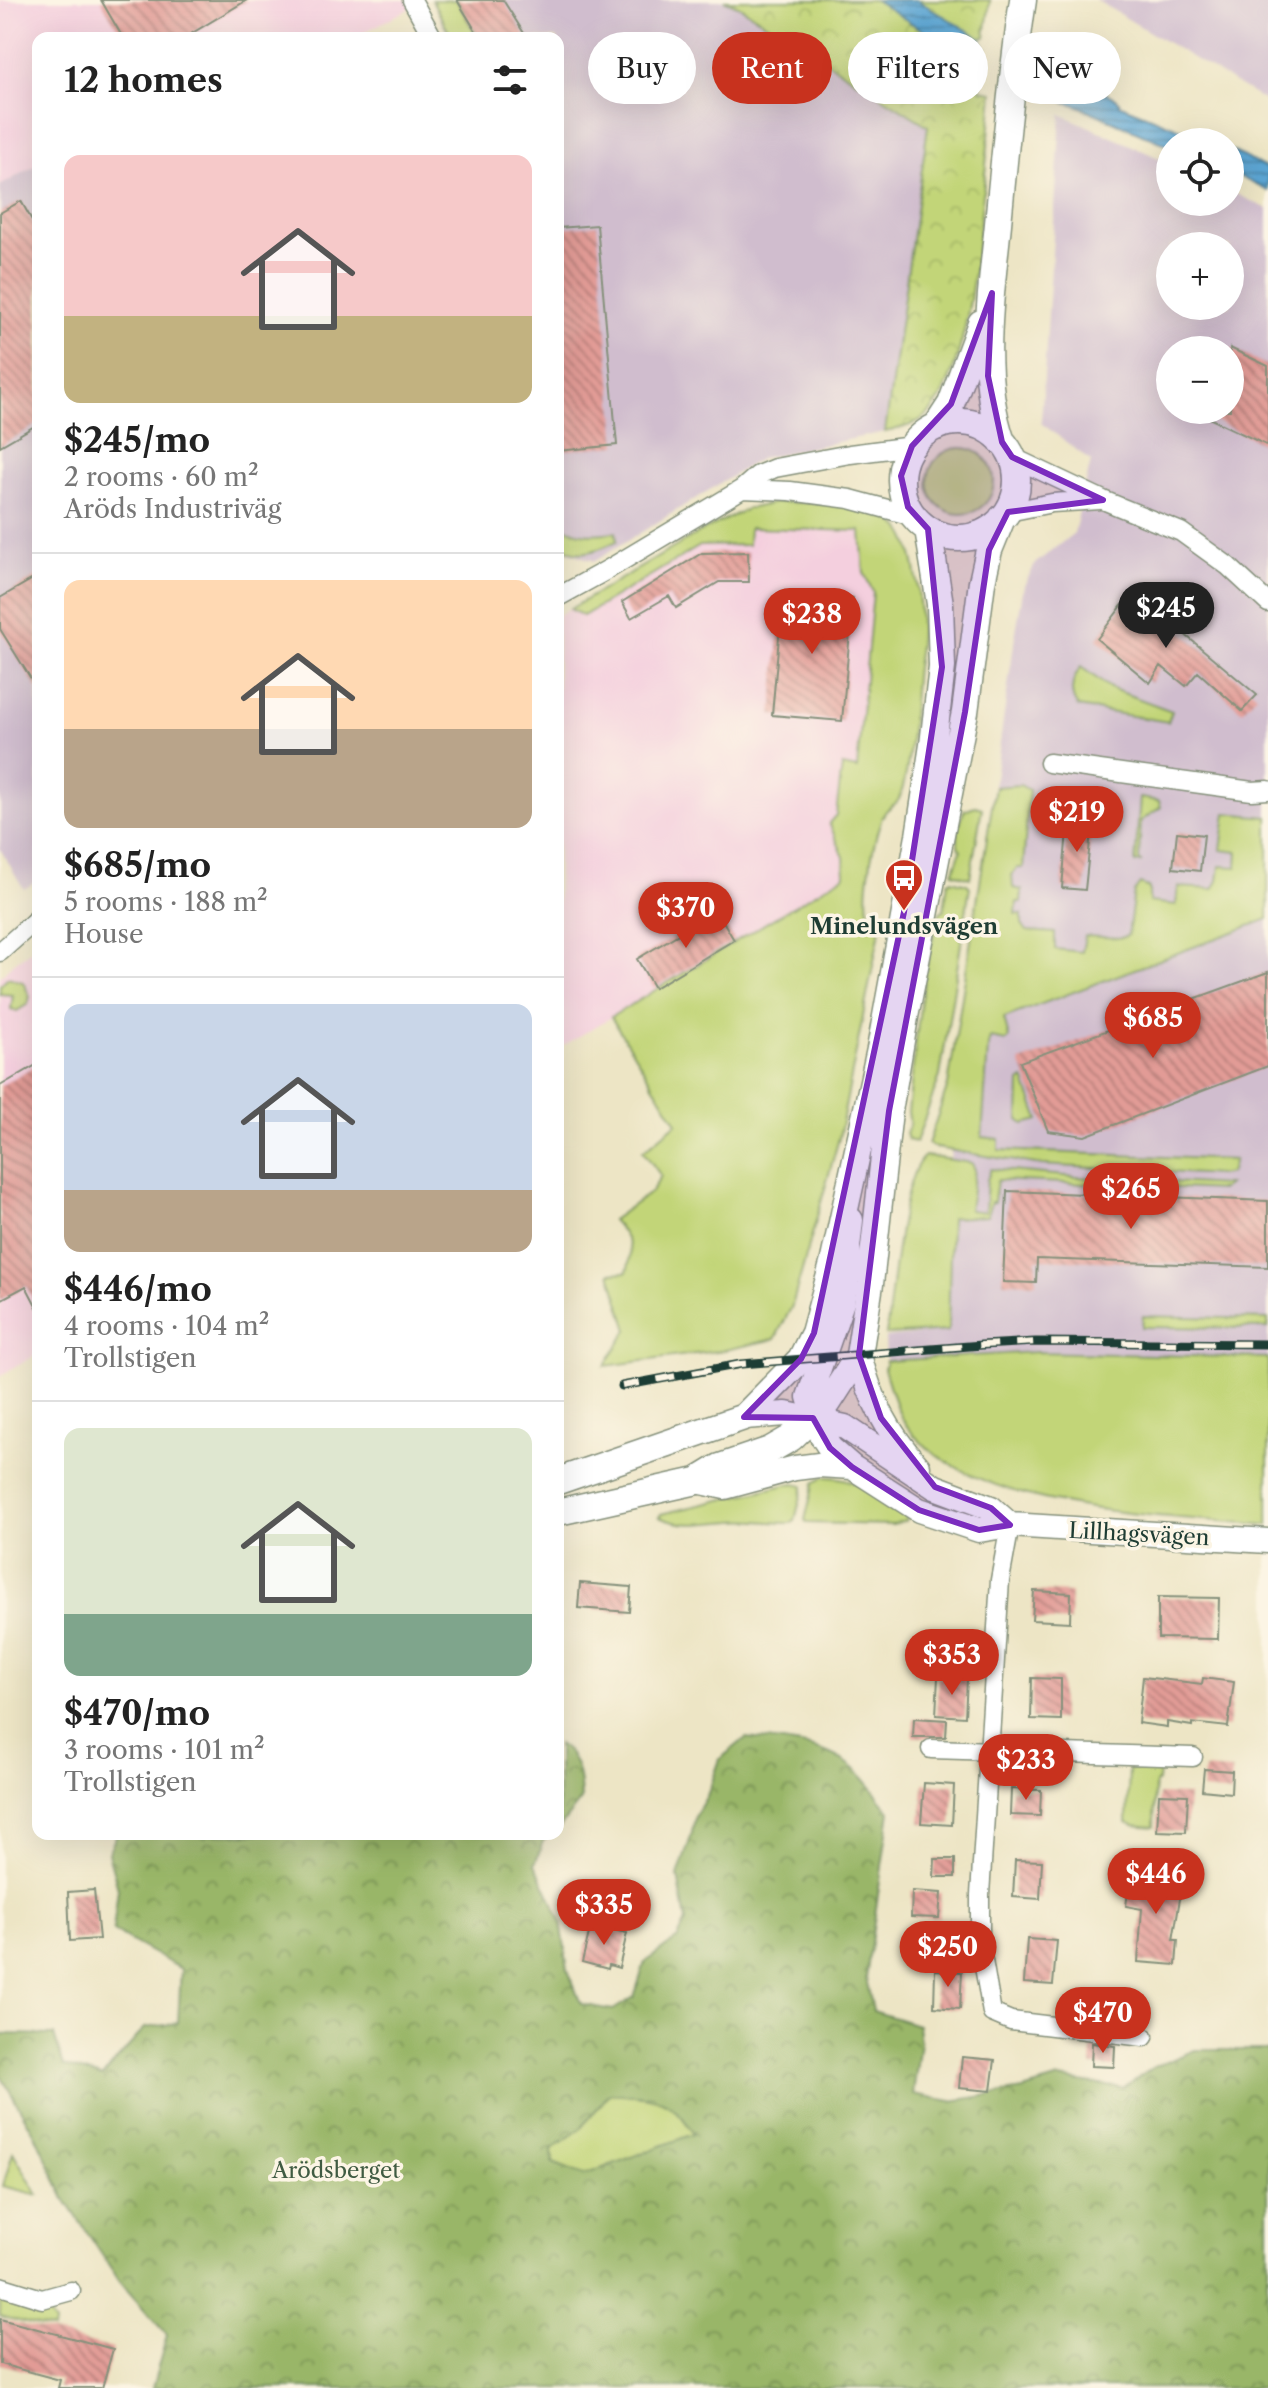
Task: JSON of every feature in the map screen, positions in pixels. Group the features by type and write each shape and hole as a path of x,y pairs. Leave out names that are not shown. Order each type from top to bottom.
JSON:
{"main road":[{"path":"564,1511 697,1481 720,1467 770,1450 791,1438 813,1418 839,1388 859,1355 889,1111 965,712 982,582 989,550 1017,485 994,418 988,376 992,293 1011,82 1023,0"},
{"path":"564,1479 744,1417 801,1359 814,1333 880,1049 919,836 942,667 940,604 921,522 904,497 901,476 912,446 936,427 951,404 992,293"},
{"path":"936,427 967,423 986,429 1007,449"},
{"path":"921,522 947,537 967,537 987,531 1005,515"}],"street":[{"path":"412,0 430,32"},
{"path":"564,592 607,570 742,489 758,475 775,468 912,446"},
{"path":"1007,449 1103,500 1181,532 1228,566 1268,603"},
{"path":"742,489 790,491 850,499 921,522"},
{"path":"1005,515 1052,503 1103,500"},
{"path":"1049,763 1252,791 1268,790"},
{"path":"0,952 32,923"},
{"path":"813,1418 810,1387 833,1334 850,1262 848,1247 860,1138"},
{"path":"859,1355 865,1380 881,1418 898,1444 935,1487"},
{"path":"744,1417 786,1414 845,1427 935,1487 991,1508 1010,1525 1000,1582 980,1895 980,1943 992,2013 1011,2021 1144,2037"},
{"name":"Lillhagsvägen","path":"813,1418 830,1448 852,1467 919,1510 979,1530 1010,1525 1268,1541"},
{"path":"697,1481 725,1487 795,1468 819,1465 852,1467"},
{"path":"931,1749 1193,1757"},
{"path":"0,2286 42,2299 71,2291"}],"highlighted area":[{"path":"992,293 988,376 1002,442 1012,457 1103,500 1008,512 989,550 965,712 889,1111 859,1355 881,1418 935,1487 991,1508 1010,1525 979,1530 919,1510 852,1467 830,1448 813,1418 744,1417 801,1359 814,1333 904,912 942,667 928,529 908,507 901,476 912,446 951,404"}],"shaded area":[{"path":"0,0 426,0 365,32 32,32 32,167 0,186"},
{"path":"431,0 724,0 780,32 712,32 712,104 832,104 832,65 848,75 848,104 894,104 929,126 885,432 761,458 595,561 564,551 564,32 447,32"},
{"path":"1096,0 1268,0 1268,103"},
{"path":"1061,114 1156,157 1156,216 1244,216 1244,198 1268,209 1268,1358 1037,1352 886,1361 885,1338 947,1331 952,1082 1015,637 1024,585 1036,563 1074,533 1091,461 1041,423"},
{"path":"32,167 32,884 24,889 0,849 0,186"},
{"path":"749,528 861,531 864,573 873,592 857,770 842,767 836,815 829,823 844,857 845,876 564,1045 564,613 569,609 583,616 701,546 747,545"},
{"path":"32,949 32,1357 0,1376 0,977"}],"green space":[{"path":"432,0 456,0 475,32 449,32"},
{"path":"724,0 875,0 926,32 848,32 848,75 832,65 832,32 779,32"},
{"path":"917,0 990,0 986,32 970,32"},
{"path":"988,91 993,92 977,252 968,312 953,370 929,413 914,423 885,432 928,126 893,104 988,104"},
{"path":"955,448 967,448 979,453 989,463 994,481 992,494 979,509 967,514 955,514 943,509 933,499 928,487 928,475 933,463 943,453"},
{"path":"779,502 843,506 890,520 901,529 911,550 918,592 920,636 909,757 899,799 882,819 871,860 868,903 870,914 881,925 839,1138 792,1306 775,1339 725,1350 605,1366 628,1330 610,1273 627,1272 630,1250 626,1238 612,1220 651,1192 661,1176 643,1151 677,1123 611,1017 845,875 844,857 829,823 836,815 842,766 857,769 873,592 864,573 861,531 749,528 748,545 700,546 583,616 570,609 704,530 747,509"},
{"path":"564,526 587,534 616,532 617,541 603,548 586,552 570,551 564,546"},
{"path":"1081,667 1110,688 1172,711 1168,722 1078,707 1072,687"},
{"path":"1020,785 1029,790 1023,868 1017,868 1012,874 1013,888 1022,890 1016,914 1022,914 1022,924 1027,931 1055,933 1055,949 1082,952 1085,936 1121,938 1128,935 1134,892 1140,884 1149,888 1149,902 1176,905 1178,887 1213,889 1218,881 1220,866 1237,867 1238,852 1221,850 1226,813 1268,817 1268,919 1004,1018 1009,1038 1006,1041 990,1038 988,1046 982,1137 999,1139 999,1150 1234,1160 1230,1173 1219,1175 1042,1165 936,1148 928,1144 948,1085 995,787"},
{"path":"1064,791 1097,794 1096,808 1088,813 1066,810 1061,803"},
{"path":"1140,798 1159,801 1161,807 1141,821 1141,862 1135,863"},
{"path":"975,806 982,808 970,878 953,873 961,850 958,830 964,810"},
{"path":"952,880 970,887 940,1076 916,1142 908,1140 906,1133 910,1125 908,1112 920,1011 933,936 940,912 944,910 948,882"},
{"path":"8,977 23,982 30,996 28,1004 17,1011 11,1009 13,995 0,994 0,985"},
{"path":"1024,1079 1039,1120 1024,1124 1019,1120 1020,1082"},
{"path":"925,1156 972,1163 975,1170 969,1210 985,1212 987,1180 991,1169 1228,1185 1222,1190 997,1180 994,1202 991,1202 987,1216 951,1218 948,1331 886,1335 903,1211 909,1186"},
{"path":"1143,1316 1268,1319 1268,1328 1142,1327"},
{"path":"1037,1352 1268,1358 1268,1525 1126,1513 1074,1505 1023,1494 976,1477 936,1455 906,1425 884,1369 886,1361"},
{"path":"824,1477 847,1480 868,1489 907,1516 905,1521 893,1525 807,1523 805,1520 814,1483"},
{"path":"794,1483 803,1485 803,1488 795,1520 790,1523 747,1520 686,1524 659,1517 661,1514"},
{"name":"Arödsberget","path":"746,1738 790,1743 834,1755 858,1772 890,1811 866,1978 873,2011 918,2025 920,2043 913,2094 951,2101 1023,2090 1059,2079 1122,2088 1154,2067 1195,2050 1268,2050 1268,2388 152,2388 167,2335 120,2282 65,2199 37,2138 0,2074 0,2034 54,2035 64,2066 102,2077 145,2028 178,2023 181,1969 113,1931 118,1888 108,1853 114,1840 544,1840 535,1864 561,1920 568,1970 581,2004 613,2010 634,1997 645,1962 678,1938 686,1921 678,1876 696,1814 707,1796 720,1759","holes":["610,2093 649,2097 677,2112 693,2134 584,2175 553,2163 552,2149 580,2129"]},
{"path":"564,1748 574,1761 579,1776 581,1800 564,1821"},
{"path":"1129,1769 1159,1770 1155,1783 1154,1827 1127,1822"},
{"path":"610,2093 649,2097 668,2104 694,2134 584,2176 553,2163 551,2150 580,2129"},
{"path":"13,2152 38,2195 3,2186"},
{"path":"0,2300 48,2314 54,2324 53,2330 0,2316"}],"water":[{"path":"875,0 917,0 970,32 926,32"},
{"path":"1072,104 1120,104 1178,128 1156,128 1156,140"},
{"path":"1244,157 1268,169 1268,191 1244,179"}],"building":[{"path":"101,0 247,0 194,32 120,32"},
{"path":"457,0 503,0 523,32 476,32"},
{"path":"21,201 32,220 32,427 0,446 0,213"},
{"path":"597,225 617,445 564,450 564,228"},
{"path":"1244,355 1268,366 1268,446 1222,424 1244,424"},
{"path":"748,552 749,582 719,582 676,608 669,596 631,618 622,602 702,553"},
{"path":"32,579 32,680 0,629 0,598"},
{"path":"1133,591 1257,695 1242,711 1198,672 1186,686 1161,666 1150,683 1097,639"},
{"path":"783,592 853,598 842,721 772,715"},
{"path":"1068,819 1092,822 1085,890 1062,888"},
{"path":"1177,832 1204,835 1200,871 1173,868"},
{"path":"717,911 734,940 654,988 637,959"},
{"path":"1268,972 1268,1066 1085,1136 1048,1131 1020,1062"},
{"path":"32,1067 32,1298 26,1286 0,1300 0,1086"},
{"path":"1007,1191 1268,1201 1268,1267 1037,1259 1036,1283 1003,1282"},
{"path":"580,1583 631,1587 629,1612 578,1608"},
{"path":"1034,1591 1071,1593 1070,1622 1032,1620"},
{"path":"1158,1597 1219,1598 1218,1639 1158,1638"},
{"path":"938,1677 967,1679 965,1717 936,1715"},
{"path":"1143,1677 1202,1684 1203,1678 1234,1682 1228,1727 1167,1722 1167,1727 1138,1723"},
{"path":"1032,1678 1061,1679 1061,1720 1031,1719"},
{"path":"914,1718 947,1720 946,1737 913,1737"},
{"path":"1204,1769 1232,1771 1231,1793 1202,1790"},
{"path":"924,1783 954,1785 952,1825 921,1823"},
{"path":"1011,1789 1041,1790 1040,1816 1010,1815"},
{"path":"1159,1794 1188,1795 1186,1832 1157,1831"},
{"path":"935,1859 955,1859 955,1877 934,1877"},
{"path":"1015,1860 1042,1861 1040,1899 1013,1897"},
{"path":"1131,1872 1183,1881 1173,1940 1178,1940 1176,1965 1138,1962 1142,1909 1126,1906"},
{"path":"94,1890 99,1939 70,1941 68,1892"},
{"path":"912,1891 941,1893 939,1918 911,1917"},
{"path":"591,1925 627,1933 619,1968 609,1965 608,1969 582,1962"},
{"path":"1027,1939 1057,1941 1053,1985 1024,1983"},
{"path":"935,1970 962,1972 960,2009 934,2007"},
{"path":"1092,2043 1115,2046 1114,2067 1091,2066"},
{"path":"962,2057 995,2060 991,2091 959,2088"},
{"path":"0,2319 113,2349 102,2388 58,2388 60,2380 0,2364"}],"railway":[{"path":"622,1386 741,1364 982,1345 1036,1342 1268,1344"}],"place":[{"name":"Minelundsvägen","path":"904,912"}]}
